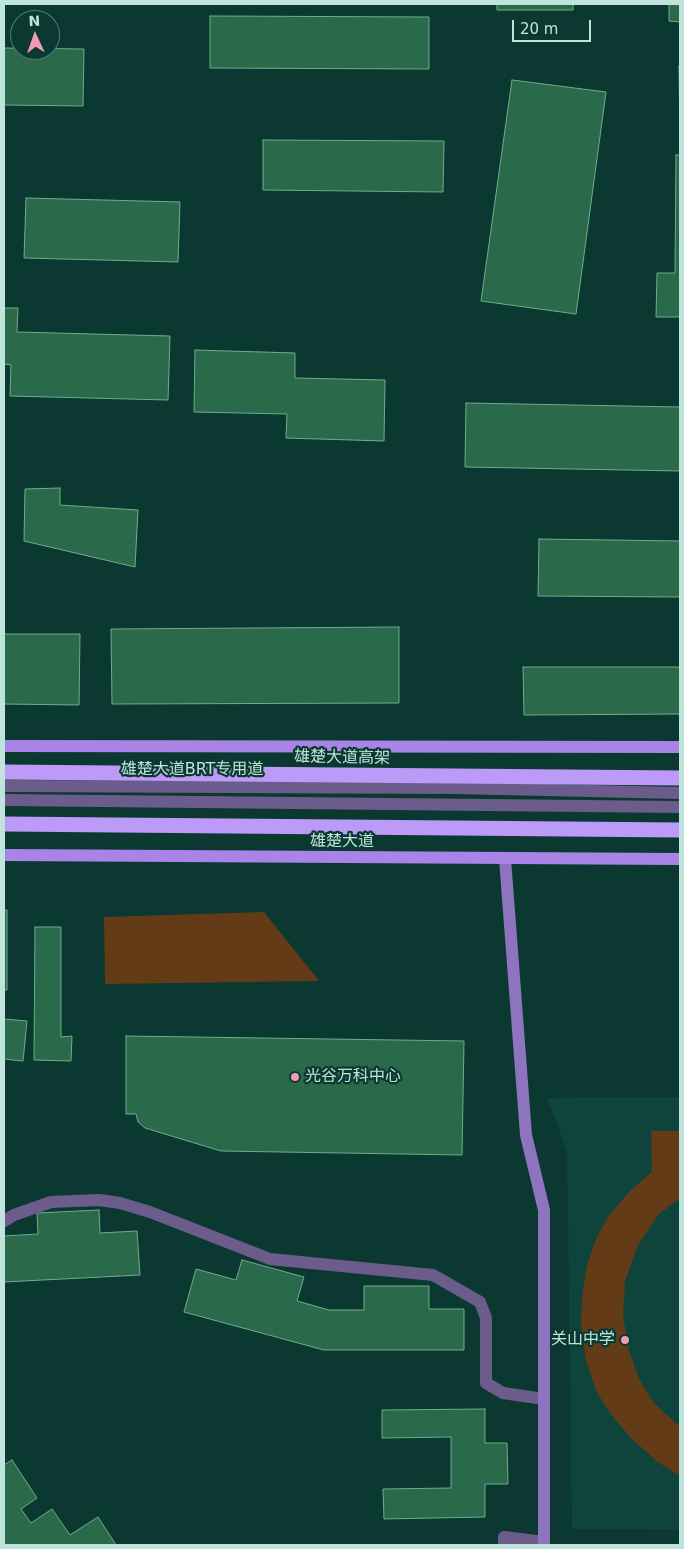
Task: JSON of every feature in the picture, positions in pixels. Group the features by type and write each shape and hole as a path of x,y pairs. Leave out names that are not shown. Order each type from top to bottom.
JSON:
{"highway":[{"name":"雄楚大道高架","path":"4,772 680,778"},
{"path":"4,824 680,830"}],"main road":[{"path":"4,746 680,748"},
{"name":"雄楚大道","path":"4,855 680,859"}],"street":[{"name":"雄楚大道BRT专用道","path":"4,786 446,788 680,793"},
{"name":"雄楚大道BRT专用道","path":"4,800 680,807"},
{"path":"504,1545 504,1537 544,1544 544,1210 526,1135 505,859"},
{"path":"4,1221 14,1215 52,1202 99,1200 120,1203 150,1212 270,1259 433,1275 480,1302 486,1318 486,1383 503,1393 544,1399"}],"shaded area":[{"path":"264,912 319,981 105,984 104,917"},
{"name":"关山中学","path":"680,1097 680,1530 572,1529 567,1151 547,1098"},
{"path":"651,1131 680,1131 680,1198 659,1214 638,1245 625,1281 623,1315 629,1350 639,1379 654,1403 680,1427 680,1476 658,1462 632,1439 612,1416 596,1391 586,1360 581,1326 586,1269 596,1239 609,1215 630,1191 652,1172"}],"building":[{"path":"497,4 573,4 573,10 497,10"},
{"path":"669,4 680,4 680,22 669,21"},
{"path":"210,16 429,17 429,69 210,68"},
{"path":"4,48 10,48 10,60 60,60 60,49 84,49 83,106 4,105"},
{"path":"679,66 680,66 680,136"},
{"path":"512,80 606,92 576,314 481,301"},
{"path":"263,140 444,141 443,192 263,190"},
{"path":"676,155 680,155 680,317 656,317 657,273 675,273"},
{"path":"26,198 180,202 178,262 24,258"},
{"path":"4,308 18,308 17,332 170,336 168,400 10,396 11,365 4,364"},
{"path":"195,350 295,353 295,378 385,380 384,441 286,438 287,414 194,412"},
{"path":"466,403 680,407 680,471 465,467"},
{"path":"60,488 60,505 138,510 135,567 24,541 25,489"},
{"path":"539,539 680,541 680,597 538,596"},
{"path":"399,627 399,703 112,704 111,629"},
{"path":"4,634 80,634 79,705 4,704"},
{"path":"523,667 680,667 680,714 524,715"},
{"path":"4,910 7,910 7,990 4,990"},
{"path":"35,927 61,927 61,1037 72,1036 71,1061 34,1060"},
{"path":"4,1019 27,1021 23,1061 4,1059"},
{"name":"光谷万科中心","path":"126,1036 464,1041 462,1155 221,1151 145,1128 138,1122 136,1114 126,1114"},
{"path":"99,1210 100,1233 137,1231 140,1275 4,1282 4,1236 38,1234 37,1213"},
{"path":"242,1260 304,1277 297,1301 329,1310 364,1310 364,1286 429,1286 429,1309 464,1309 464,1350 324,1350 184,1312 196,1269 236,1280"},
{"path":"485,1409 485,1443 507,1443 508,1484 485,1484 485,1517 384,1519 383,1489 451,1488 451,1437 382,1438 382,1410"},
{"path":"12,1460 37,1498 21,1509 31,1523 52,1509 70,1535 98,1517 116,1545 4,1545 4,1465"}],"place":[{"name":"光谷万科中心","path":"295,1077"},
{"name":"关山中学","path":"625,1340"}]}
